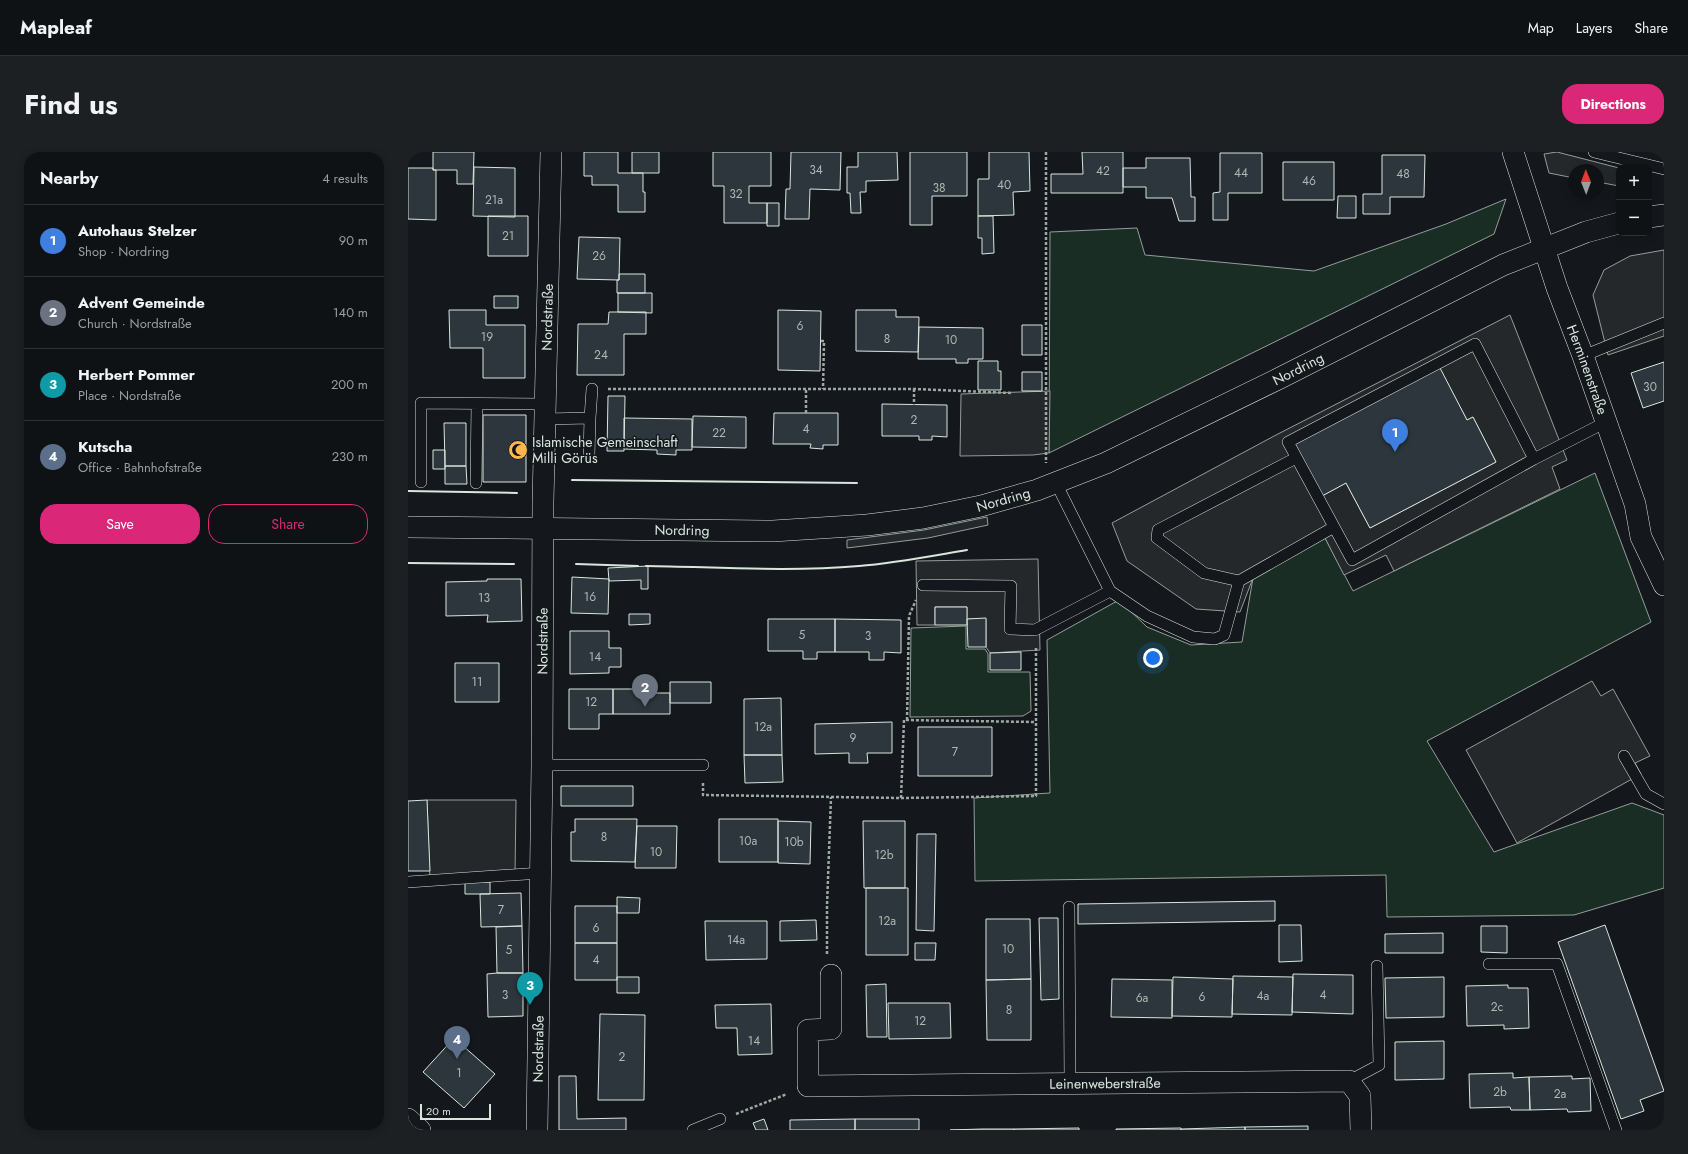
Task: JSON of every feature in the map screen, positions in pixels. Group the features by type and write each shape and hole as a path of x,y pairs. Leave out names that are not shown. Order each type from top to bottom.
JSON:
{"street":[{"name":"Nordstraße","path":"537,1130 541,873 543,529 550,152"},
{"name":"Herminenstraße","path":"1513,152 1557,288 1583,356 1635,504 1641,537 1664,585"},
{"path":"1652,217 1664,215"},
{"name":"Nordring","path":"408,527 773,531 867,526 923,518 981,506 1051,485 1106,463 1286,375 1490,271 1544,247 1586,232 1616,224"},
{"path":"808,1086 808,1030 831,1029 831,975"},
{"path":"1349,1081 1360,1096 1361,1130"},
{"name":"Leinenweberstraße","path":"808,1086 1070,1085 1349,1081"},
{"path":"408,1119 420,1130"}],"lane":[{"path":"1594,152 1664,169"},
{"path":"1583,356 1664,323"},
{"path":"1534,459 1475,344 1288,442 1352,560 1534,459 1606,422"},
{"path":"589,455 592,389"},
{"path":"421,482 421,403 477,404 545,411 590,418"},
{"path":"476,483 477,404"},
{"path":"1296,458 1158,530 1157,538 1204,573 1238,581 1334,527"},
{"path":"1051,485 1110,591 1147,616 1193,637 1216,639 1224,635 1238,581"},
{"path":"923,585 1011,586 1010,629 1036,630 1110,591"},
{"path":"1624,756 1646,794 1664,804"},
{"path":"542,765 703,765"},
{"path":"408,882 541,873"},
{"path":"1069,907 1070,1085"},
{"path":"1489,964 1557,964 1616,1130"},
{"path":"1349,1081 1379,1065 1377,966"},
{"path":"693,1130 720,1119"}],"path":[{"path":"1046,152 1046,457 1051,485"},
{"path":"821,341 824,341 823,389"},
{"path":"914,388 914,405"},
{"path":"592,389 914,388 1012,393"},
{"path":"806,389 806,413"},
{"path":"907,720 909,616 923,585"},
{"path":"703,765 703,795 901,798 1036,796 1036,630"},
{"path":"901,798 904,720 1035,722"},
{"path":"831,797 827,906 827,967 831,975"},
{"path":"720,1119 808,1086"}],"green space":[{"path":"1506,199 1494,234 1049,453 1050,232 1137,228 1145,255 1314,271 1446,224"},
{"path":"1595,473 1651,622 1427,741 1494,852 1632,803 1664,815 1664,888 1574,915 1387,917 1386,875 975,881 974,798 1050,793 1047,640 1119,600 1147,627 1191,645 1242,642 1253,578 1325,538 1353,591"},
{"path":"966,626 966,649 985,649 988,654 988,672 1030,672 1031,711 1023,716 910,717 911,628"}],"shaded area":[{"path":"1557,152 1604,164 1568,164 1568,177 1549,173 1544,154"},
{"path":"1604,164 1616,167 1616,185 1604,183"},
{"path":"1664,250 1664,336 1608,355 1593,295 1604,270 1630,256"},
{"path":"1510,315 1567,460 1552,467 1560,489 1394,571 1386,555 1344,575 1325,538 1253,578 1240,612 1196,609 1127,561 1112,523 1276,435","holes":["1439,367 1467,420 1473,417 1496,462 1370,528 1346,483 1322,496"]},
{"path":"1050,391 1049,453 1033,455 960,456 961,394"},
{"path":"987,517 988,525 928,538 847,548 847,540 924,530"},
{"path":"1038,559 1040,650 990,653 986,647 986,619 967,619 967,607 935,607 935,625 917,625 916,561"},
{"path":"1592,681 1601,696 1613,689 1650,756 1635,763 1641,774 1517,843 1466,750"},
{"path":"427,800 516,800 515,875 430,880"}],"building":[{"path":"433,152 474,152 473,184 457,184 457,170 433,170"},
{"path":"584,152 618,152 618,173 643,173 645,212 618,212 618,185 592,185 592,176 584,176"},
{"path":"632,152 659,152 659,173 632,173"},
{"path":"713,152 771,152 771,186 749,186 749,203 767,203 767,223 724,223 724,186 713,186"},
{"path":"791,152 841,152 840,190 810,189 809,219 785,219 786,189 790,189"},
{"path":"858,152 897,152 898,180 866,181 866,192 860,192 861,213 851,213 850,193 847,193 847,167 858,167"},
{"path":"910,152 967,152 967,196 932,196 932,225 910,225"},
{"path":"989,152 1029,152 1030,191 1013,192 1014,215 978,216 978,179 989,179"},
{"path":"1082,152 1123,152 1123,193 1051,193 1051,174 1083,174"},
{"path":"1220,153 1262,153 1262,193 1228,193 1228,220 1213,220 1213,193 1220,192"},
{"path":"1382,155 1425,155 1424,197 1390,197 1390,214 1363,214 1363,194 1382,194"},
{"path":"1146,158 1190,158 1191,197 1195,197 1195,221 1179,221 1172,198 1146,198 1146,187 1123,187 1123,168 1146,168"},
{"path":"1283,162 1334,162 1334,200 1283,200"},
{"path":"474,167 515,168 515,217 473,216"},
{"path":"408,168 433,168 433,170 436,170 436,220 408,219"},
{"path":"1338,196 1356,196 1356,218 1337,218"},
{"path":"767,203 779,203 779,226 767,226"},
{"path":"488,216 528,216 528,256 488,256"},
{"path":"978,216 993,216 994,253 982,254 982,238 978,238"},
{"path":"579,237 620,238 619,280 577,279"},
{"path":"619,274 645,274 645,293 617,293 617,280 619,280"},
{"path":"618,293 652,293 652,313 618,312"},
{"path":"494,296 518,296 518,308 494,308"},
{"path":"449,310 486,310 486,325 525,325 525,378 483,378 483,348 450,348"},
{"path":"778,310 821,311 820,371 778,370"},
{"path":"856,310 896,310 896,317 919,317 918,352 856,351"},
{"path":"609,312 646,312 646,334 624,334 624,375 577,375 578,324 608,324"},
{"path":"1022,325 1042,325 1042,355 1022,355"},
{"path":"919,327 983,328 983,359 968,359 968,363 956,363 956,359 918,359"},
{"path":"978,361 998,361 998,371 1001,371 1001,390 978,390"},
{"path":"1664,362 1664,401 1643,408 1631,373"},
{"path":"1439,366 1467,420 1473,417 1496,462 1370,528 1346,483 1322,496 1293,443"},
{"path":"1022,372 1042,372 1042,391 1022,391"},
{"path":"608,396 625,396 624,451 607,451"},
{"path":"882,404 947,405 947,437 932,436 932,440 919,440 919,436 882,436"},
{"path":"774,413 838,413 838,445 823,445 823,449 810,448 811,444 773,444"},
{"path":"483,415 526,415 526,482 483,482"},
{"path":"693,416 746,417 746,448 692,447"},
{"path":"624,418 692,419 692,450 676,450 676,455 657,454 657,450 624,449"},
{"path":"444,423 466,423 466,466 445,466"},
{"path":"433,450 445,450 445,469 433,469"},
{"path":"445,466 466,466 467,484 445,484"},
{"path":"648,566 648,589 641,589 641,580 609,581 608,568"},
{"path":"572,577 609,579 608,614 571,613"},
{"path":"487,579 521,579 522,621 487,622 488,615 446,616 446,582 487,581"},
{"path":"935,607 967,607 967,625 935,625"},
{"path":"629,614 650,614 650,624 629,625"},
{"path":"986,618 986,647 968,647 967,619"},
{"path":"768,619 835,619 835,652 817,652 817,659 803,659 803,651 768,651"},
{"path":"835,619 901,620 901,653 884,652 884,660 869,660 869,652 835,652"},
{"path":"570,631 609,631 609,648 621,648 621,667 609,667 609,673 570,674"},
{"path":"1021,652 1021,670 990,670 990,653"},
{"path":"455,663 499,663 499,702 455,702"},
{"path":"670,682 711,682 711,703 670,703"},
{"path":"569,689 613,689 613,714 599,714 599,729 569,729"},
{"path":"613,689 656,689 656,693 670,693 670,714 613,714"},
{"path":"781,698 782,755 744,755 744,699"},
{"path":"892,722 892,753 867,753 868,763 849,763 849,753 815,754 815,724"},
{"path":"918,727 992,727 992,776 918,776"},
{"path":"744,755 782,755 783,782 745,783"},
{"path":"561,786 633,786 633,806 561,806"},
{"path":"427,800 430,871 408,871 408,801"},
{"path":"575,819 637,819 635,862 571,861 571,832 575,832"},
{"path":"719,819 778,819 778,862 719,862"},
{"path":"778,821 811,822 810,864 778,863"},
{"path":"863,821 905,821 905,888 864,888"},
{"path":"637,826 677,826 676,868 635,868"},
{"path":"917,834 936,834 934,931 916,930"},
{"path":"465,882 490,882 490,894 465,894"},
{"path":"866,888 908,888 908,955 866,955"},
{"path":"521,893 522,926 481,927 480,894"},
{"path":"617,897 640,898 639,913 617,913"},
{"path":"1275,901 1275,921 1078,924 1078,904"},
{"path":"575,906 617,906 617,943 575,943"},
{"path":"1039,918 1058,918 1059,999 1041,1000"},
{"path":"986,919 1030,919 1031,979 986,980"},
{"path":"816,920 817,940 780,941 780,921"},
{"path":"705,921 767,921 767,959 706,960"},
{"path":"1279,925 1301,925 1302,961 1279,962"},
{"path":"1605,925 1664,1091 1640,1100 1644,1111 1621,1119 1558,942"},
{"path":"522,926 523,973 497,973 496,927"},
{"path":"1481,926 1507,926 1507,953 1481,952"},
{"path":"1443,933 1443,953 1385,953 1385,934"},
{"path":"575,943 617,943 617,980 575,980"},
{"path":"915,943 936,943 935,960 915,960"},
{"path":"523,973 523,1016 488,1017 487,974"},
{"path":"1293,974 1353,975 1353,1014 1292,1012"},
{"path":"1233,976 1293,977 1292,1015 1232,1014"},
{"path":"617,977 639,977 639,993 617,993"},
{"path":"1173,977 1233,979 1232,1017 1172,1016"},
{"path":"1444,977 1444,1017 1386,1018 1385,978"},
{"path":"1031,979 1031,1040 987,1040 986,980"},
{"path":"1112,979 1172,980 1172,1018 1111,1017"},
{"path":"886,984 887,1037 867,1037 866,985"},
{"path":"1508,985 1508,988 1528,988 1529,1028 1504,1029 1504,1025 1467,1026 1466,986"},
{"path":"888,1003 950,1003 951,1038 889,1039"},
{"path":"771,1004 772,1054 738,1055 737,1028 716,1028 715,1005"},
{"path":"600,1014 645,1015 644,1100 598,1100"},
{"path":"454,1038 495,1074 464,1108 423,1072"},
{"path":"1444,1041 1444,1079 1395,1080 1395,1042"},
{"path":"1513,1073 1513,1078 1529,1077 1530,1110 1511,1110 1510,1107 1470,1108 1469,1074"},
{"path":"559,1076 576,1076 577,1119 626,1118 626,1130 559,1130"},
{"path":"1572,1076 1572,1079 1590,1078 1591,1111 1568,1112 1567,1109 1530,1110 1529,1077"},
{"path":"764,1119 768,1130 756,1130 753,1123"},
{"path":"855,1119 919,1119 919,1130 855,1130"},
{"path":"855,1119 855,1130 790,1130 790,1120"},
{"path":"1308,1126 1308,1130 1245,1130 1245,1127"},
{"path":"1245,1127 1245,1130 1181,1130 1181,1129"},
{"path":"1079,1128 1079,1130 1014,1130 1014,1129"},
{"path":"1181,1128 1181,1130 1116,1130 1116,1129"},
{"path":"982,1129 1014,1130 950,1130"}],"wall":[{"path":"572,480 857,483"},
{"path":"408,491 517,493"},
{"path":"646,566 752,569 832,568 886,563 967,550"},
{"path":"408,563 514,564"},
{"path":"576,564 638,566"}],"place":[{"name":"Islamische Gemeinschaft Milli Görüs","path":"518,450"},
{"name":"Autohaus Stelzer","path":"1395,452"},
{"name":"Advent Gemeinde","path":"645,707"},
{"name":"Herbert Pommer","path":"530,1005"},
{"name":"Kutscha","path":"457,1059"}]}
